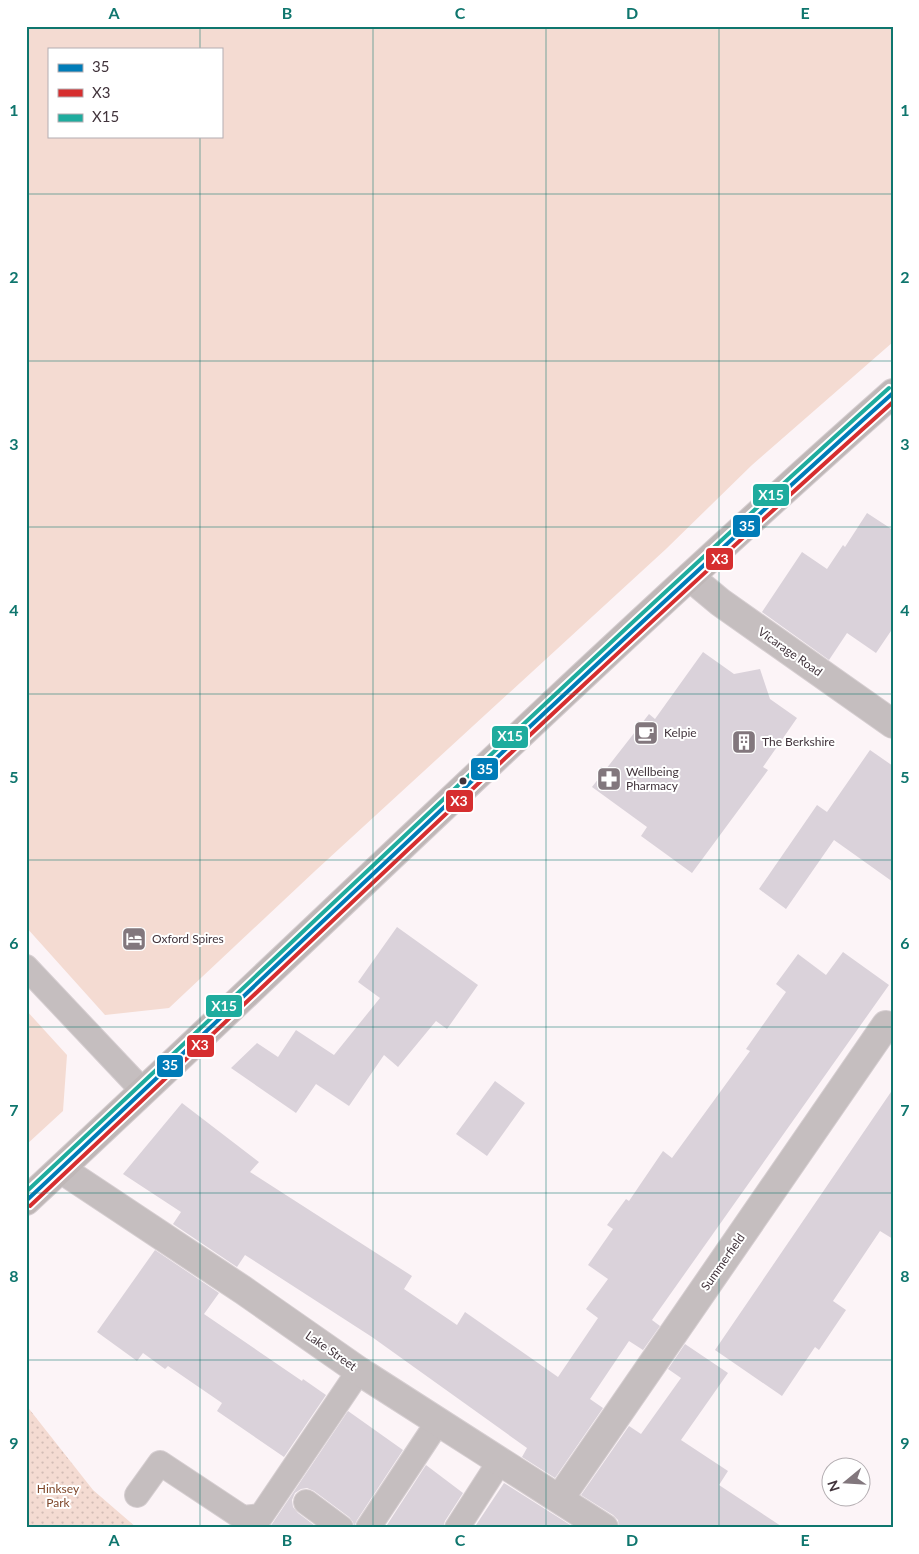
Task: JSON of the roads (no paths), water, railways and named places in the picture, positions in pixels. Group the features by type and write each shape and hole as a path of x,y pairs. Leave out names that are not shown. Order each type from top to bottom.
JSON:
{"main road":[{"path":"26,1201 144,1092 561,697 777,496 893,393"}],"street":[{"name":"Vicarage Road","path":"690,577 720,602 893,724"},
{"name":"Summerfield","path":"560,1498 886,1025"},
{"name":"Lake Street","path":"61,1169 359,1370 604,1528"}],"lane":[{"path":"26,967 144,1092"},
{"path":"137,1495 160,1463 243,1518 261,1516 359,1370"},
{"path":"368,1528 438,1422"},
{"path":"457,1528 500,1461"},
{"path":"306,1502 342,1528"}],"place":[{"name":"Kelpie","path":"646,733"},
{"name":"The Berkshire","path":"744,742"},
{"name":"Wellbeing Pharmacy","path":"609,779"},
{"name":"Oxford Spires","path":"134,939"}],"park label":[{"name":"Hinksey Park","path":"58,1496"}]}
